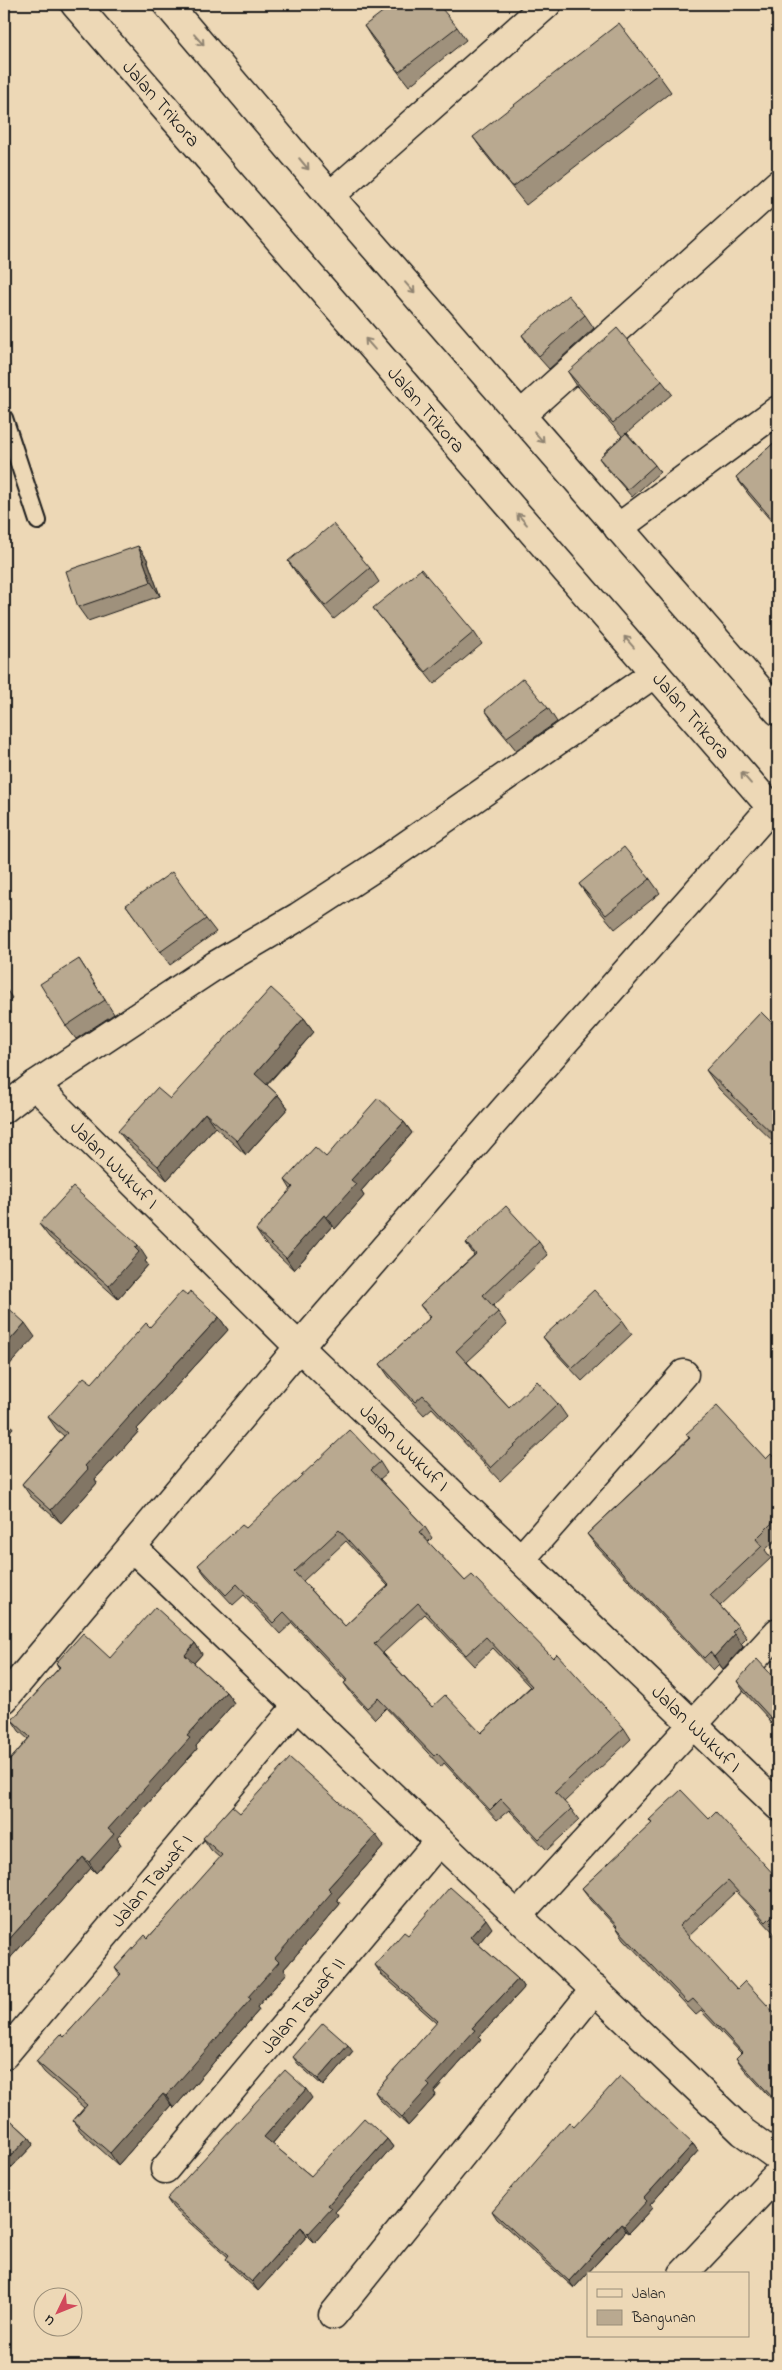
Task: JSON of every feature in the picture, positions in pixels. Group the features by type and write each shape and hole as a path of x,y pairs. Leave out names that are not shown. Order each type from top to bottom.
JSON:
{"street":[{"name":"Jalan Trikora","path":"75,4 775,811"},
{"path":"167,4 330,196 778,711"},
{"path":"330,196 547,4"},
{"path":"521,415 778,184"},
{"path":"618,528 778,410"},
{"path":"4,1110 35,1085 216,965 298,918 370,870 656,673"},
{"path":"4,1699 299,1347 505,1109 775,811"},
{"name":"Jalan Wukuf I","path":"35,1085 299,1347 778,1806"},
{"path":"521,1558 684,1374"},
{"path":"132,1547 595,1988 743,2132 778,2157"},
{"path":"518,1915 695,1725 778,1632"},
{"name":"Jalan Tawaf I","path":"4,2055 298,1706"},
{"name":"Jalan Tawaf II","path":"165,2169 439,1841"},
{"path":"334,2315 595,1988"},
{"path":"685,2272 778,2174"}],"lane":[{"path":"4,418 38,520"}],"building":[{"path":"393,4 438,4 457,27 399,72 364,26"},
{"path":"619,23 658,74 513,187 473,137"},
{"path":"568,295 585,315 539,356 522,335"},
{"path":"617,328 662,381 613,423 568,372"},
{"path":"626,433 655,465 627,490 599,458"},
{"path":"778,439 778,526 736,477"},
{"path":"333,524 370,568 325,606 288,561"},
{"path":"138,546 151,582 78,607 66,571"},
{"path":"421,569 474,632 426,672 373,608"},
{"path":"523,678 548,708 507,737 485,710"},
{"path":"624,847 650,879 606,915 579,884"},
{"path":"172,872 206,919 160,952 126,905"},
{"path":"79,959 105,1000 66,1026 40,984"},
{"path":"271,988 304,1018 255,1074 278,1095 237,1141 205,1113 158,1166 118,1131 157,1088 170,1099"},
{"path":"761,1012 778,1029 778,1139 706,1070"},
{"path":"378,1098 404,1122 351,1180 356,1184 327,1217 324,1215 286,1258 256,1230 293,1187 285,1180 315,1147 326,1157"},
{"path":"73,1187 138,1245 135,1248 139,1252 109,1286 39,1224"},
{"path":"506,1206 539,1242 483,1295 498,1312 456,1351 509,1408 537,1381 558,1404 491,1468 423,1395 415,1402 380,1364 431,1317 420,1305 476,1254 466,1243"},
{"path":"594,1290 623,1321 572,1368 543,1337"},
{"path":"182,1291 187,1295 190,1291 219,1317 128,1416 85,1466 88,1469 51,1510 22,1484 67,1433 48,1417 84,1377 92,1383 146,1323 150,1327"},
{"path":"4,1304 25,1323 4,1347"},
{"path":"717,1406 766,1459 771,1454 778,1461 778,1517 756,1539 762,1546 710,1595 738,1626 732,1632 735,1634 714,1657 710,1652 704,1658 587,1534 690,1438 686,1434"},
{"path":"350,1430 380,1462 371,1470 425,1527 419,1532 465,1581 472,1575 553,1658 557,1654 624,1728 555,1792 571,1809 539,1839 501,1799 490,1810 437,1753 434,1756 378,1698 367,1708 344,1683 348,1680 284,1612 273,1623 237,1584 226,1595 198,1565 242,1525 246,1528","holes":["339,1530 389,1585 345,1626 294,1572","418,1603 466,1655 486,1637 532,1686 481,1733 445,1695 432,1707 374,1644"]},
{"path":"155,1607 195,1643 185,1655 226,1692 187,1736 190,1738 108,1829 114,1834 89,1862 83,1857 4,1945 4,1767 30,1737 12,1720 60,1667 56,1663 83,1633 110,1658"},
{"path":"757,1659 778,1682 778,1730 768,1720 771,1718 737,1681"},
{"path":"290,1758 376,1835 328,1888 332,1892 275,1958 279,1962 248,1997 251,1999 166,2096 163,2094 110,2153 73,2121 87,2105 36,2061 61,2034 64,2037 121,1974 115,1968 145,1935 148,1938 222,1855 203,1838 232,1806 240,1813"},
{"path":"681,1790 709,1819 716,1812 778,1879 778,1910 766,1922 728,1881 679,1926 737,1989 745,1981 778,2017 778,2095 774,2099 736,2058 742,2052 693,1999 688,2003 582,1888 652,1823 649,1820"},
{"path":"450,1887 486,1919 470,1937 518,1979 472,2028 475,2030 427,2083 430,2086 402,2117 375,2092 438,2021 375,1965 404,1932 408,1935"},
{"path":"323,2023 348,2045 318,2079 293,2057"},
{"path":"285,2070 306,2089 264,2137 311,2176 364,2118 387,2139 328,2205 332,2208 308,2234 301,2227 252,2282 226,2259 229,2255 167,2199"},
{"path":"620,2076 693,2144 644,2198 647,2201 624,2226 621,2224 569,2281 492,2211 569,2122 574,2127"},
{"path":"4,2114 29,2137 6,2161 4,2159"}]}
